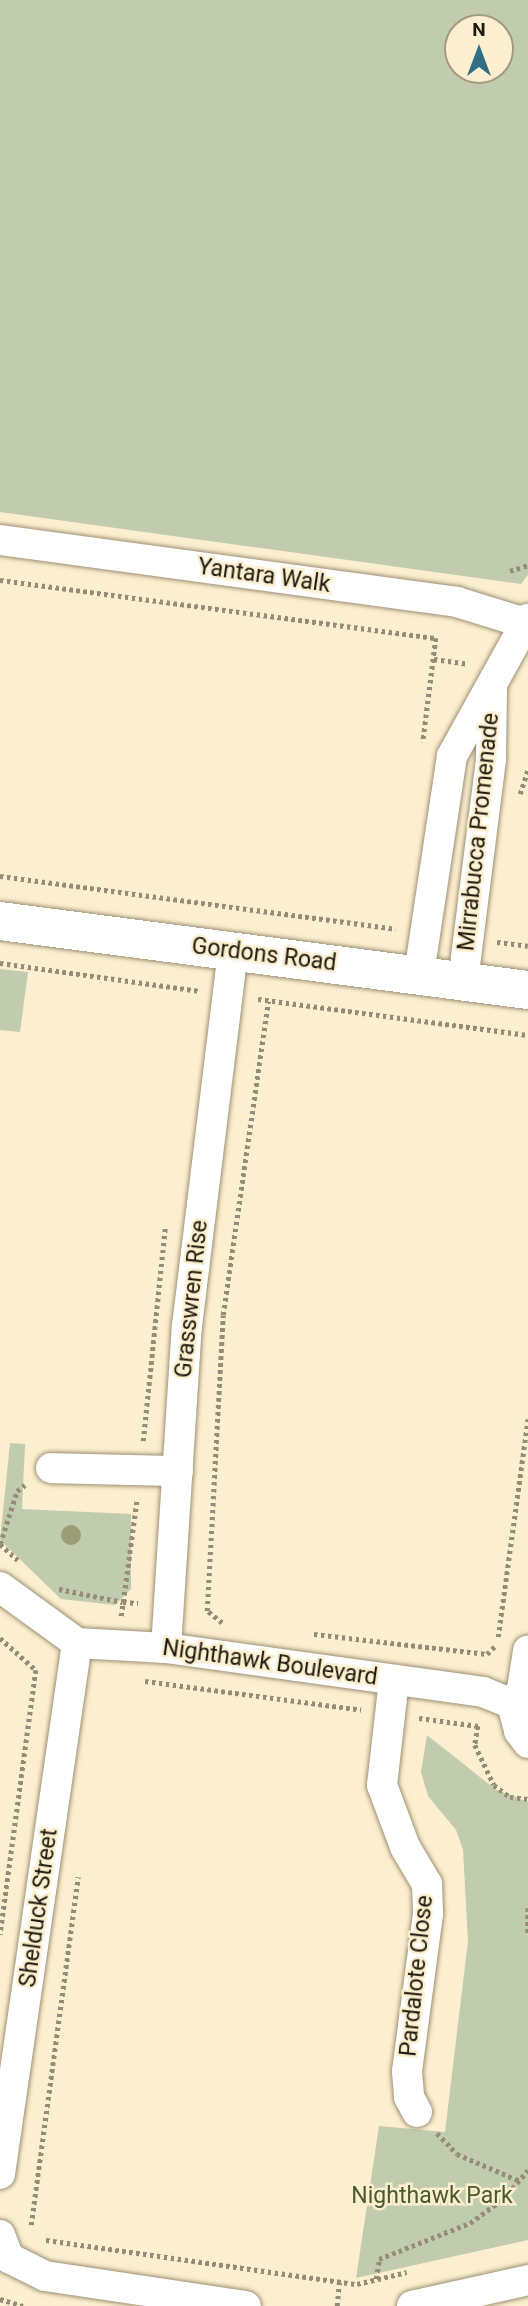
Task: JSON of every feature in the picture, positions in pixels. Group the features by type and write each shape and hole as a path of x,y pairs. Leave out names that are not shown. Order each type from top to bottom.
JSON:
{"street":[{"name":"Yantara Walk","path":"0,540 457,602 527,621"},
{"name":"Mirrabucca Promenade","path":"406,973 411,931 452,756 527,621"},
{"name":"Mirrabucca Promenade","path":"463,981 491,760 492,684"},
{"name":"Gordons Road","path":"0,921 528,990"},
{"name":"Grasswren Rise","path":"166,1648 187,1326 218,949"},
{"path":"51,1468 178,1471"},
{"path":"0,1587 78,1643"},
{"name":"Nighthawk Boulevard","path":"78,1643 166,1648 483,1692 512,1704"},
{"name":"Shelduck Street","path":"0,2174 78,1643"},
{"path":"528,1650 522,1689 512,1704 519,1731 528,1743"},
{"name":"Pardalote Close","path":"394,1680 382,1784 405,1847 427,1884 428,1914 407,2072 409,2097 417,2112"},
{"path":"13,2244 45,2276 246,2306"},
{"path":"412,2306 528,2280"}],"path":[{"path":"510,571 528,565"},
{"path":"0,580 436,638 421,754"},
{"path":"0,876 411,931"},
{"path":"197,1005 213,994 218,949 209,904"},
{"path":"385,1017 406,973 411,931 399,916"},
{"path":"469,938 528,946"},
{"path":"0,963 528,1035"},
{"path":"234,1625 221,1623 207,1611 223,1315 268,1001"},
{"path":"47,1586 123,1602 141,1471 154,1304 165,1223"},
{"path":"300,1633 486,1654 498,1643 528,1419"},
{"path":"29,1569 0,1544 17,1491 51,1468"},
{"path":"0,1638 36,1670 0,1935"},
{"path":"141,1680 478,1726 475,1745 494,1785 510,1797 528,1799"},
{"path":"13,2244 78,1871"},
{"path":"528,1908 528,1935"},
{"path":"417,2112 426,2116 457,2154 520,2181"},
{"path":"376,2279 379,2259 470,2223 520,2181 528,2170"},
{"path":"43,2240 339,2282 376,2279 414,2271"},
{"path":"337,2306 339,2282"},
{"path":"0,2299 23,2306"}],"green space":[{"path":"0,0 528,0 528,575 521,584 0,512"},
{"path":"0,969 28,972 20,1032 0,1030"},
{"path":"10,1443 25,1444 22,1509 131,1514 131,1589 115,1605 61,1599 0,1540"},
{"name":"Nighthawk Park","path":"427,1735 495,1789 528,1802 528,2240 356,2278 379,2126 445,2132 468,1941 463,1850 456,1830 428,1796 421,1772"}]}
